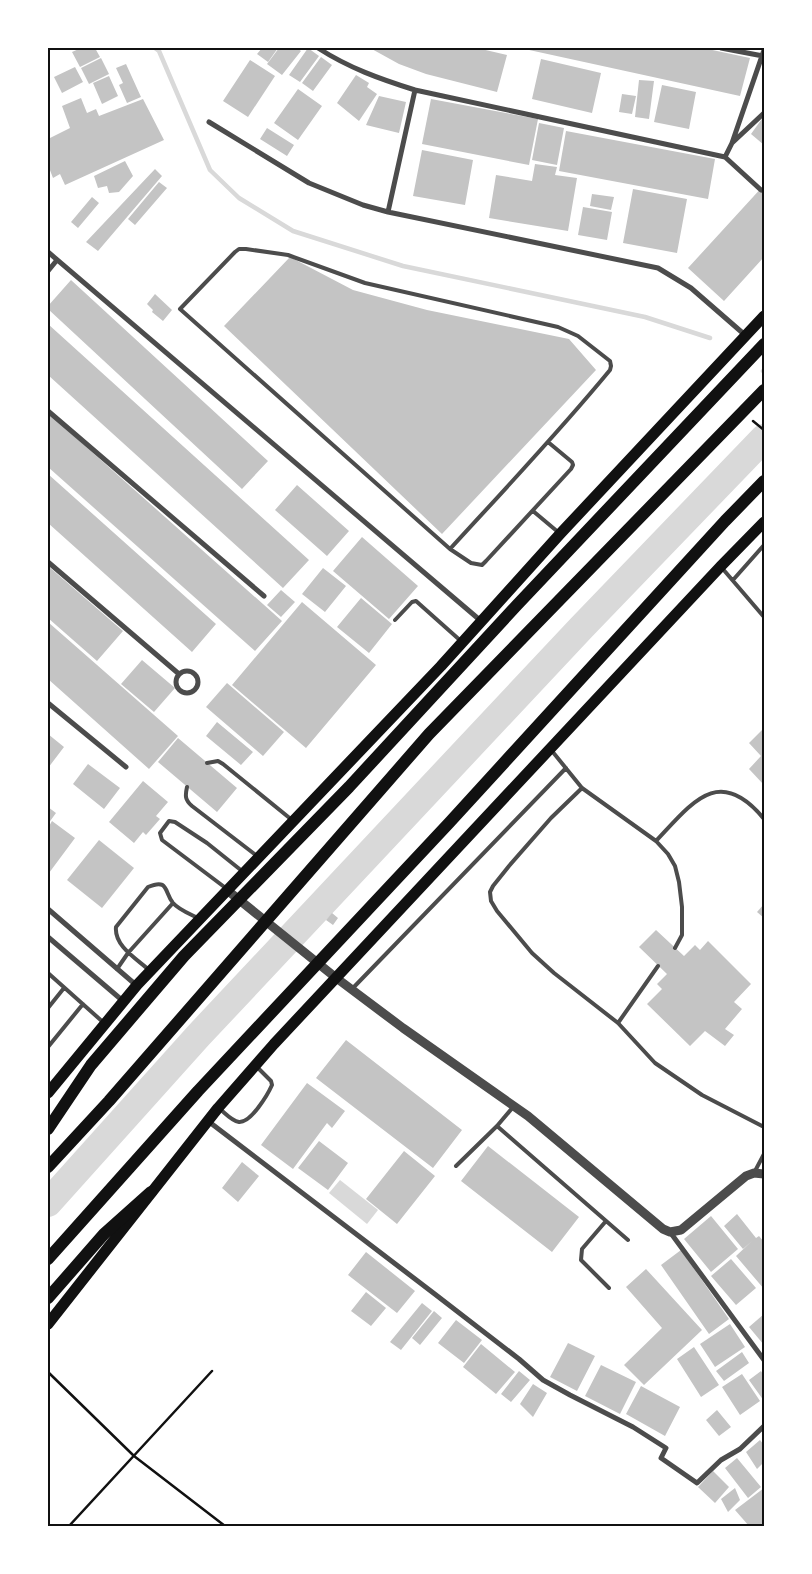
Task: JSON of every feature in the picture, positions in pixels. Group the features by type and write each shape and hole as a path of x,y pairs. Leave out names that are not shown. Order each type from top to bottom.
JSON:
{"highway":[{"path":"48,1129 91,1064 184,956 349,787 517,605 764,344"},
{"path":"48,1167 109,1100 429,734 764,390"},
{"path":"48,1259 198,1091 460,811 725,521 764,481"},
{"path":"48,1298 104,1234 151,1192"}],"main road":[{"path":"48,1093 136,986 440,666 560,534 764,316"},
{"path":"48,1324 218,1108 335,976 764,522"}],"street":[{"path":"318,48 336,59 377,78 415,90 725,157 760,190"},
{"path":"721,48 763,56"},
{"path":"725,157 732,143 764,50"},
{"path":"388,212 415,90"},
{"path":"732,143 764,113"},
{"path":"210,122 309,184 363,205 388,212 658,268 691,288 743,338"},
{"path":"48,252 481,621"},
{"path":"48,271 56,260"},
{"path":"48,411 264,596"},
{"path":"48,562 178,674"},
{"path":"186,671 194,673 198,679 198,687 192,693 184,694 178,689 176,682 178,674 186,671"},
{"path":"48,703 126,766"},
{"path":"227,890 402,1028 548,1132 658,1226 670,1232 764,1360"},
{"path":"48,909 136,986"},
{"path":"48,937 123,1001"},
{"path":"208,1121 436,1294 543,1380 634,1427 666,1448 661,1458 697,1483 721,1460 740,1449 764,1426"},
{"path":"670,1232 681,1230 746,1176 754,1173 764,1174"}],"lane":[{"path":"450,549 548,442 575,413 610,370 610,361 578,336 558,326 365,283 288,255 246,249 239,249 235,252 180,309 450,549 471,563 482,565 571,469 573,465 568,458 548,442"},
{"path":"533,511 560,534"},
{"path":"733,580 764,545"},
{"path":"721,566 764,617"},
{"path":"395,620 412,602 416,602 462,642"},
{"path":"550,749 582,788 656,841 668,854 679,882 682,907 682,935 675,948"},
{"path":"207,763 218,761 223,764 292,821"},
{"path":"352,989 566,768"},
{"path":"187,787 186,801 259,858"},
{"path":"582,788 551,818 508,866 490,892 497,911 532,953 554,973 618,1023 655,1063 702,1095 764,1127"},
{"path":"656,841 693,803 706,794 732,793 744,800 764,819"},
{"path":"227,890 162,840 160,833 169,822 172,820 207,843 244,872"},
{"path":"151,971 128,953 116,933 116,927 148,887 160,884 166,888 173,903 183,911 200,919"},
{"path":"117,969 128,953 173,903"},
{"path":"618,1023 658,966"},
{"path":"48,973 104,1023"},
{"path":"48,1008 64,988"},
{"path":"48,1047 83,1004"},
{"path":"218,1108 239,1122 245,1121 257,1109 272,1085 271,1081 255,1066"},
{"path":"456,1166 497,1126 514,1106"},
{"path":"497,1126 628,1240"},
{"path":"754,1173 764,1154"},
{"path":"606,1221 582,1250 581,1260 609,1288"}],"path":[{"path":"48,1372 134,1456 224,1526"},
{"path":"68,1526 212,1372"}],"shaded area":[{"path":"340,1180 378,1210 367,1224 329,1193"}],"building":[{"path":"81,48 95,48 100,57 80,67 72,52"},
{"path":"262,48 278,48 268,62 257,54"},
{"path":"279,48 297,48 301,51 282,75 267,64"},
{"path":"308,48 319,56 300,82 289,75"},
{"path":"370,48 477,48 507,55 497,92 426,74 399,64"},
{"path":"520,48 703,48 750,58 740,96"},
{"path":"321,57 332,65 313,91 302,83"},
{"path":"101,58 109,74 89,84 81,68"},
{"path":"541,59 601,73 592,113 532,99"},
{"path":"250,60 275,76 248,117 223,101"},
{"path":"126,64 141,97 127,103 119,85 123,83 116,68"},
{"path":"75,67 83,82 62,93 54,77"},
{"path":"356,75 369,83 367,87 377,94 359,121 337,103"},
{"path":"109,76 118,96 102,104 93,83"},
{"path":"639,80 654,81 649,119 635,117"},
{"path":"662,85 696,92 689,129 654,122"},
{"path":"298,89 322,106 298,140 274,123"},
{"path":"622,94 636,96 632,114 619,112"},
{"path":"379,96 406,102 399,133 366,125"},
{"path":"81,98 87,113 96,109 99,116 143,99 164,140 65,185 60,174 53,178 48,165 48,151 50,150 48,139 70,128 62,106"},
{"path":"431,99 538,119 529,165 422,144"},
{"path":"764,116 764,145 751,134"},
{"path":"539,123 564,128 557,165 532,160"},
{"path":"267,128 294,145 287,156 260,139"},
{"path":"566,131 715,159 708,199 559,171"},
{"path":"422,150 473,160 465,205 413,196"},
{"path":"125,161 133,176 119,192 109,193 107,186 98,188 94,176"},
{"path":"535,164 557,167 555,175 577,178 568,231 489,218 496,175 532,181"},
{"path":"155,169 162,176 98,251 86,242"},
{"path":"159,182 167,188 135,225 128,219"},
{"path":"764,185 764,257 724,301 688,268"},
{"path":"633,189 687,199 677,253 623,243"},
{"path":"592,194 614,197 611,210 590,206"},
{"path":"92,197 99,203 78,228 71,222"},
{"path":"583,207 612,212 607,240 578,235"},
{"path":"290,257 353,290 427,310 569,339 596,370 442,534 224,326"},
{"path":"71,280 268,461 242,489 48,309 48,306"},
{"path":"155,294 172,310 163,321 152,312 153,310 147,304"},
{"path":"48,324 309,560 283,588 48,375"},
{"path":"48,413 282,621 255,651 48,467"},
{"path":"48,474 216,624 192,652 48,523"},
{"path":"297,485 349,531 327,556 275,510"},
{"path":"362,537 418,586 389,619 333,571"},
{"path":"48,566 123,631 97,661 48,618"},
{"path":"323,568 346,586 325,612 302,594"},
{"path":"281,590 295,602 281,617 267,605"},
{"path":"361,598 392,624 369,653 337,627"},
{"path":"302,602 376,665 306,748 232,685"},
{"path":"48,622 178,736 149,769 48,679"},
{"path":"142,660 175,688 154,712 121,684"},
{"path":"227,683 284,732 263,756 206,707"},
{"path":"217,722 253,752 241,765 206,736"},
{"path":"763,729 764,785 749,769 761,756 749,743"},
{"path":"48,734 64,747 48,768"},
{"path":"178,738 237,788 217,812 158,762"},
{"path":"88,764 120,788 104,809 73,784"},
{"path":"143,781 168,802 156,816 160,819 146,835 143,832 134,843 109,822"},
{"path":"48,807 56,813 48,824"},
{"path":"52,821 75,838 49,873 48,828"},
{"path":"99,840 134,868 102,908 67,880"},
{"path":"764,904 764,918 757,912"},
{"path":"332,913 338,918 333,925 326,920"},
{"path":"656,930 684,956 695,945 700,950 708,941 751,984 734,1002 742,1009 725,1029 734,1035 725,1046 705,1031 690,1046 647,1004 662,989 657,984 667,974 639,947"},
{"path":"346,1040 462,1130 433,1168 316,1078"},
{"path":"307,1083 345,1111 332,1128 327,1123 293,1169 261,1145"},
{"path":"319,1141 348,1163 328,1190 298,1168"},
{"path":"488,1146 579,1217 552,1252 461,1181"},
{"path":"404,1151 435,1176 397,1224 366,1199"},
{"path":"242,1162 259,1176 238,1202 222,1188"},
{"path":"737,1214 756,1238 759,1236 764,1242 764,1289 736,1256 752,1241 743,1249 724,1226"},
{"path":"711,1216 738,1249 711,1272 684,1239"},
{"path":"681,1250 729,1319 709,1334 661,1265"},
{"path":"366,1252 415,1291 397,1313 348,1275"},
{"path":"731,1259 756,1288 736,1305 711,1276"},
{"path":"646,1269 702,1330 644,1385 624,1365 662,1328 626,1287"},
{"path":"366,1292 386,1308 371,1326 351,1311"},
{"path":"422,1303 432,1311 401,1350 390,1342"},
{"path":"434,1311 442,1318 420,1345 412,1338"},
{"path":"764,1314 764,1345 749,1327"},
{"path":"456,1320 482,1340 464,1363 438,1343"},
{"path":"730,1324 745,1347 715,1367 700,1344"},
{"path":"568,1343 595,1356 577,1391 550,1377"},
{"path":"481,1344 515,1372 496,1394 463,1367"},
{"path":"694,1347 719,1385 701,1397 677,1359"},
{"path":"742,1352 749,1363 724,1381 716,1371"},
{"path":"601,1365 636,1382 620,1414 585,1396"},
{"path":"519,1371 530,1380 511,1402 501,1394"},
{"path":"761,1371 764,1376 764,1401 749,1380"},
{"path":"742,1374 760,1401 740,1415 722,1387"},
{"path":"533,1384 547,1393 533,1417 520,1404"},
{"path":"641,1386 680,1407 665,1436 626,1414"},
{"path":"717,1410 731,1427 719,1436 706,1420"},
{"path":"760,1440 764,1445 764,1462 757,1469 746,1452"},
{"path":"737,1458 761,1487 748,1498 725,1468"},
{"path":"713,1471 729,1487 715,1503 698,1487"},
{"path":"735,1488 740,1500 728,1512 721,1499"},
{"path":"764,1488 764,1526 749,1526 735,1510"}],"waterway":[{"path":"155,48 159,51 210,170 239,198 293,231 403,266 645,317 710,338"},
{"path":"48,1203 198,1036 581,628 764,438"}]}
